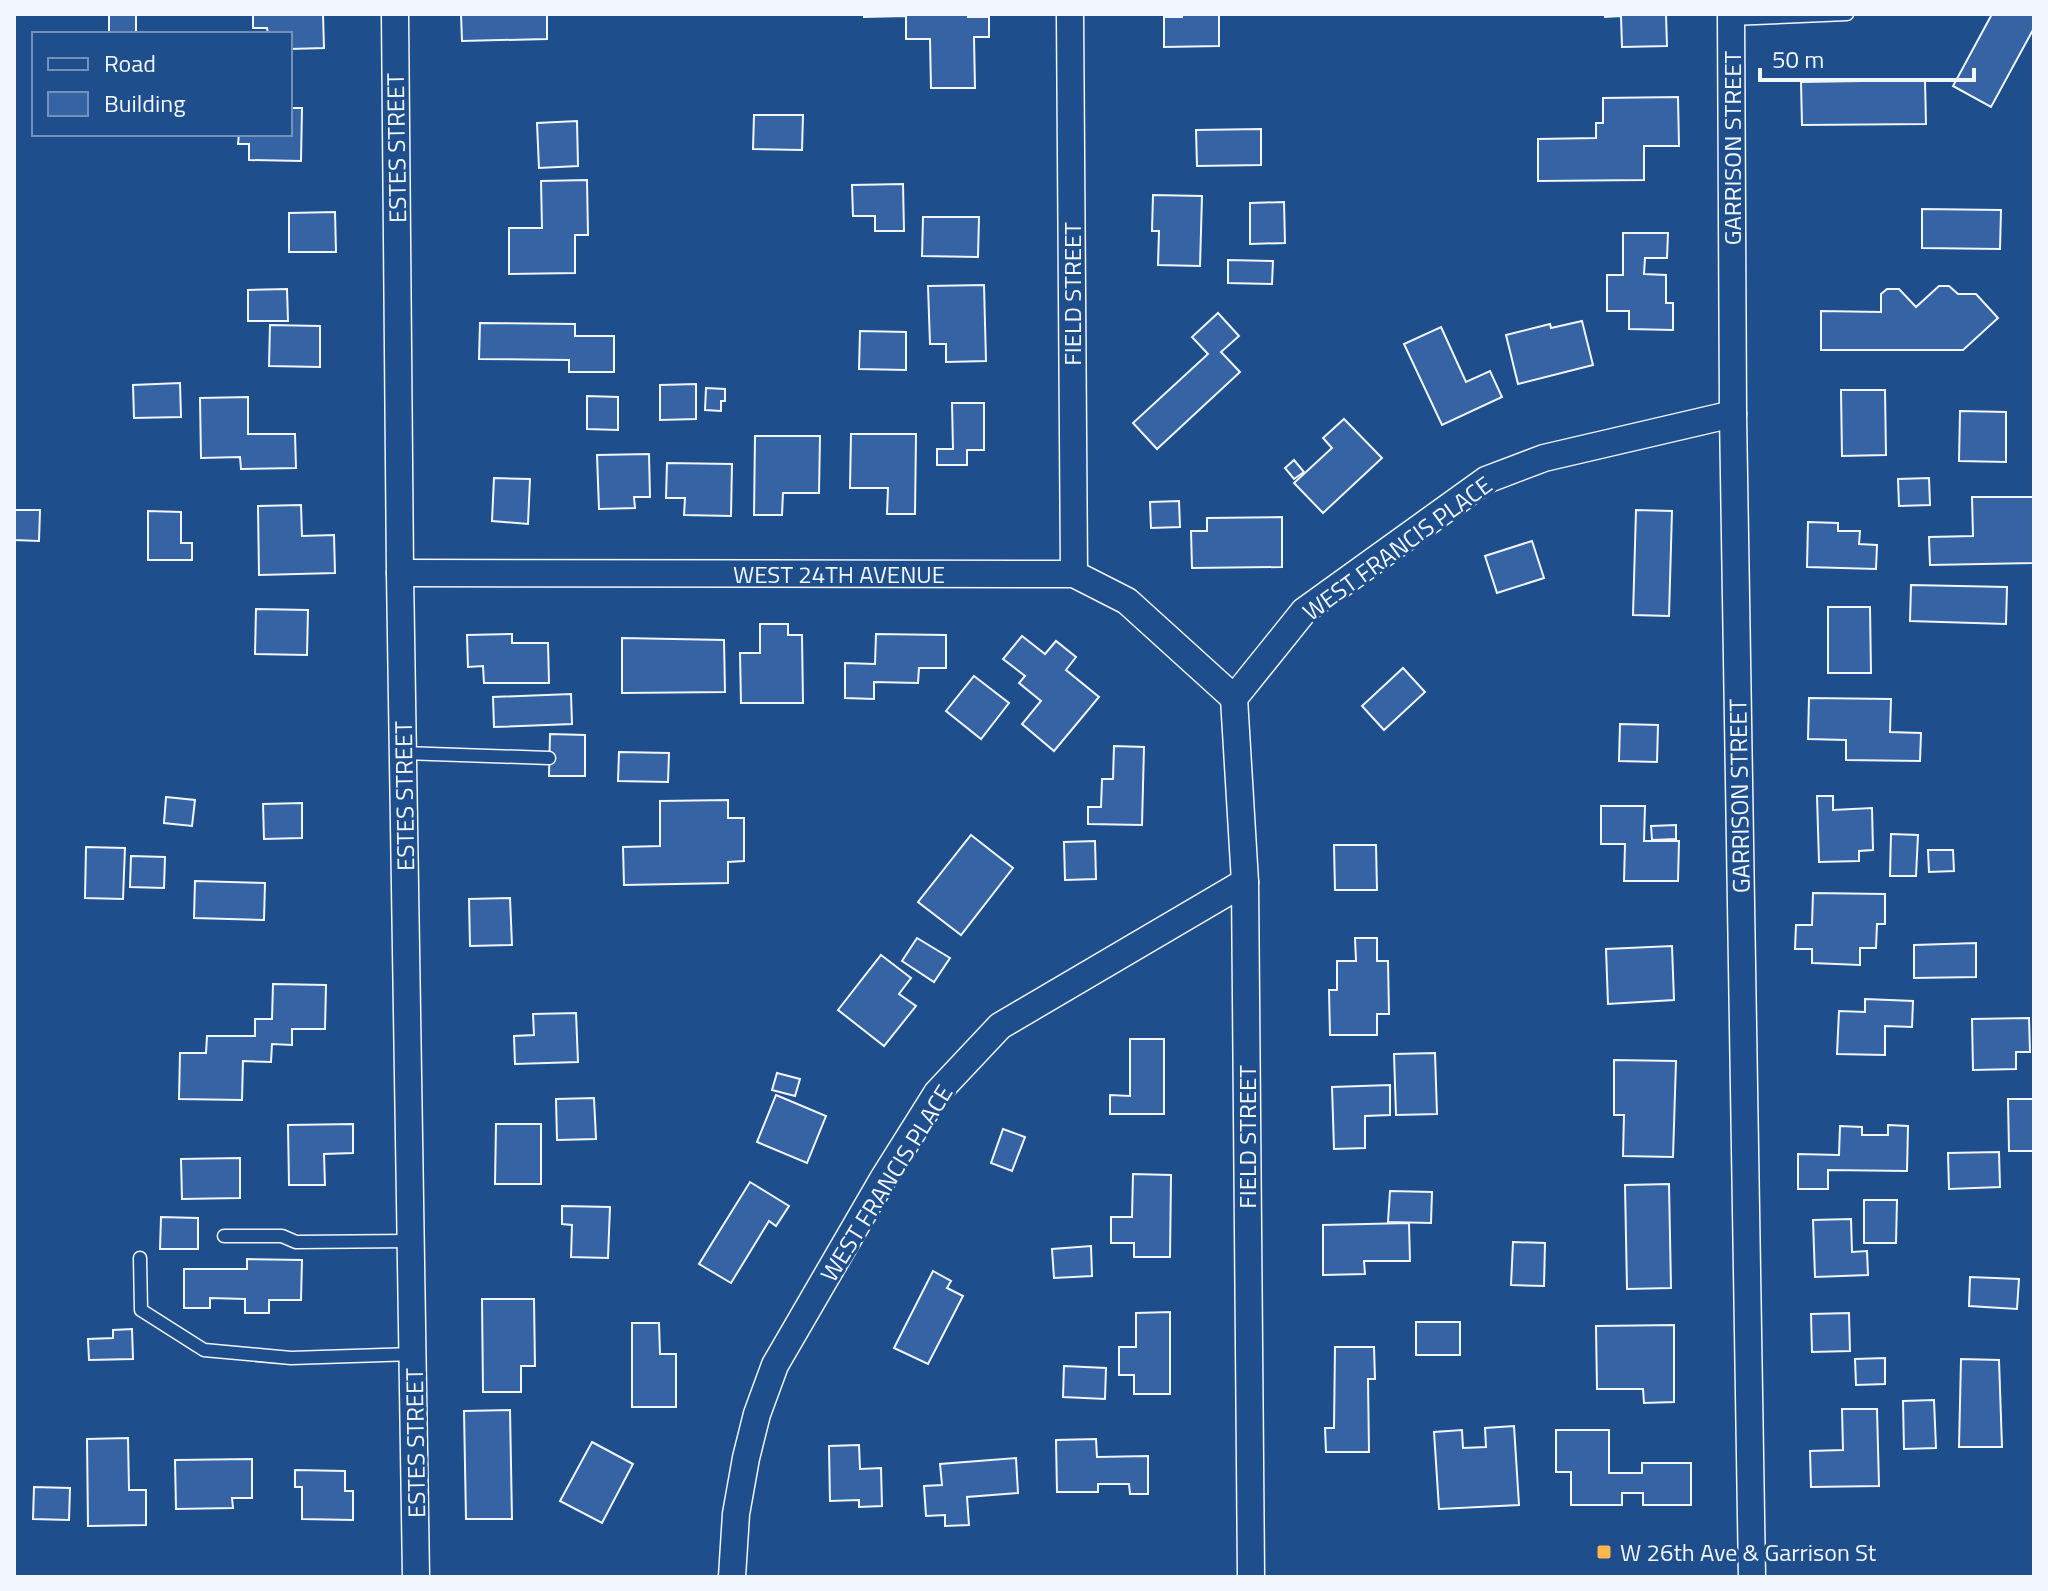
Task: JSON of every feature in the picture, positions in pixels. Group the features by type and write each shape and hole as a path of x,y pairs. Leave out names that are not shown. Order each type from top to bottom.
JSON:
{"street":[{"name":"ESTES STREET","path":"395,14 400,573 416,1577"},
{"name":"FIELD STREET","path":"1070,14 1074,574"},
{"name":"GARRISON STREET","path":"1731,16 1733,414 1752,1577"},
{"name":"WEST FRANCIS PLACE","path":"1234,698 1304,611 1486,480 1544,458 1733,414"},
{"name":"WEST 24TH AVENUE","path":"400,573 1074,574 1127,601 1234,698"},
{"name":"FIELD STREET","path":"1234,698 1245,882 1251,1577"},
{"name":"WEST FRANCIS PLACE","path":"732,1577 736,1514 746,1458 757,1414 775,1365 937,1093 1000,1026 1245,882"}],"lane":[{"path":"1731,16 1847,14"},
{"path":"403,753 549,758"},
{"path":"224,1236 282,1236 296,1242 412,1241"},
{"path":"140,1258 141,1310 204,1350 291,1358 414,1354"}],"building":[{"path":"109,14 136,14 136,32 109,32"},
{"path":"253,14 323,14 324,48 292,49 292,32 268,32 267,28 253,28"},
{"path":"461,14 547,14 547,39 462,41"},
{"path":"864,14 968,14 968,17 989,17 989,37 974,37 975,88 931,88 930,39 906,39 906,16 864,17"},
{"path":"1182,14 1219,14 1219,46 1164,47 1164,17 1182,17"},
{"path":"1605,14 1666,14 1667,46 1622,47 1621,16 1605,17"},
{"path":"1992,14 2034,14 2034,28 1991,107 1953,86"},
{"path":"1925,80 1926,124 1802,125 1801,82"},
{"path":"1678,97 1679,146 1644,146 1644,180 1538,181 1538,139 1596,138 1596,123 1603,123 1603,98"},
{"path":"292,108 302,108 301,161 249,160 249,144 238,144 239,136 292,136"},
{"path":"754,115 803,115 802,150 753,149"},
{"path":"577,121 578,166 539,168 537,123"},
{"path":"1261,129 1261,165 1197,166 1196,130"},
{"path":"587,180 588,235 575,235 575,273 509,274 509,228 542,228 541,181"},
{"path":"903,184 904,231 875,231 875,216 853,216 852,185"},
{"path":"1153,195 1202,196 1200,266 1158,265 1159,231 1152,231"},
{"path":"1284,202 1285,243 1250,244 1250,203"},
{"path":"1922,209 2001,210 2000,249 1922,248"},
{"path":"335,212 336,252 289,252 289,213"},
{"path":"923,217 979,217 978,257 922,256"},
{"path":"1623,233 1668,233 1667,258 1645,258 1644,274 1666,275 1666,303 1673,303 1673,330 1629,329 1629,311 1607,311 1607,275 1623,275"},
{"path":"1228,260 1273,261 1272,284 1228,283"},
{"path":"984,285 986,361 946,362 946,344 930,344 928,286"},
{"path":"1939,286 1949,286 1958,294 1976,294 1998,318 1963,350 1821,350 1821,311 1881,312 1881,294 1887,289 1899,289 1916,307"},
{"path":"287,289 288,321 248,321 248,290"},
{"path":"1218,313 1239,336 1221,352 1240,372 1157,449 1133,423 1208,354 1192,337"},
{"path":"1582,321 1593,365 1518,384 1506,335 1550,324 1551,328"},
{"path":"480,323 575,324 575,336 614,336 614,372 569,372 569,360 479,359"},
{"path":"270,325 320,326 320,367 269,366"},
{"path":"1441,327 1466,382 1490,371 1502,397 1442,425 1404,344"},
{"path":"860,331 906,332 906,370 859,369"},
{"path":"180,383 181,417 134,418 133,385"},
{"path":"696,384 696,419 660,420 660,385"},
{"path":"706,388 725,389 721,411 705,410"},
{"path":"1841,390 1885,390 1886,455 1842,456"},
{"path":"587,396 618,397 618,430 587,429"},
{"path":"248,397 248,434 295,434 296,468 241,469 240,457 201,458 200,398"},
{"path":"952,403 984,403 984,450 967,450 967,465 937,465 937,449 953,449"},
{"path":"1960,411 2006,412 2006,462 1959,461"},
{"path":"1344,419 1382,458 1323,513 1294,483 1332,448 1323,438"},
{"path":"851,434 916,434 915,514 887,514 888,488 850,488"},
{"path":"755,436 820,436 819,493 783,493 782,515 754,515"},
{"path":"649,454 650,497 634,497 635,508 599,509 597,455"},
{"path":"1294,460 1304,472 1294,479 1285,468"},
{"path":"667,463 732,464 731,516 684,515 685,498 666,498"},
{"path":"494,478 530,479 528,524 492,521"},
{"path":"1929,478 1930,505 1899,506 1898,479"},
{"path":"1972,497 2034,497 2034,563 1930,565 1929,537 1973,536"},
{"path":"1179,501 1180,527 1151,528 1150,502"},
{"path":"301,505 302,536 334,535 335,573 259,575 258,506"},
{"path":"14,510 40,510 39,541 14,540"},
{"path":"1636,510 1672,511 1669,616 1633,615"},
{"path":"148,511 181,512 181,543 192,543 192,560 148,560"},
{"path":"1282,517 1282,567 1192,568 1191,531 1207,531 1207,518"},
{"path":"1808,522 1838,523 1838,531 1860,531 1859,544 1877,545 1876,569 1807,567"},
{"path":"1532,541 1544,578 1497,593 1485,556"},
{"path":"1911,585 2007,587 2006,624 1910,621"},
{"path":"1828,607 1870,607 1871,673 1828,673"},
{"path":"256,609 308,610 307,655 255,654"},
{"path":"760,624 788,624 788,635 802,635 803,703 741,703 740,653 760,653"},
{"path":"512,634 512,643 548,643 549,683 484,683 483,666 468,667 467,635"},
{"path":"876,634 946,635 946,668 919,668 918,683 874,682 874,699 845,698 845,663 875,664"},
{"path":"1022,636 1045,654 1056,641 1076,657 1066,670 1099,697 1054,751 1022,724 1041,701 1019,683 1025,676 1003,659"},
{"path":"622,638 724,640 725,692 622,693"},
{"path":"1403,668 1425,692 1384,730 1362,706"},
{"path":"974,676 1009,703 981,739 946,711"},
{"path":"571,694 572,724 494,727 493,697"},
{"path":"1809,698 1891,699 1890,732 1921,733 1920,761 1846,760 1846,740 1808,739"},
{"path":"1620,724 1658,725 1657,762 1619,761"},
{"path":"550,734 585,735 585,776 549,776"},
{"path":"1114,746 1144,747 1142,825 1088,824 1088,807 1101,807 1102,779 1113,779"},
{"path":"619,752 669,753 668,782 618,781"},
{"path":"1817,796 1833,796 1833,810 1872,808 1873,850 1859,851 1859,861 1819,862"},
{"path":"166,797 195,800 192,826 164,823"},
{"path":"728,800 728,818 744,818 744,861 728,862 728,883 624,885 623,847 660,846 660,801"},
{"path":"302,803 302,838 264,839 263,804"},
{"path":"1601,806 1645,806 1644,841 1679,841 1678,881 1624,881 1625,844 1601,844"},
{"path":"1676,825 1676,839 1652,840 1651,826"},
{"path":"1891,834 1918,835 1916,876 1890,876"},
{"path":"971,835 1013,868 961,935 918,902"},
{"path":"1095,841 1096,879 1065,880 1064,842"},
{"path":"1334,845 1376,845 1377,890 1335,890"},
{"path":"86,847 125,848 123,899 85,898"},
{"path":"1928,850 1953,850 1954,871 1929,872"},
{"path":"131,856 165,857 164,888 130,887"},
{"path":"195,881 265,883 264,920 194,918"},
{"path":"1813,893 1885,894 1885,924 1877,924 1876,948 1860,948 1860,965 1812,963 1812,949 1795,949 1796,925 1812,925"},
{"path":"510,898 512,945 470,946 469,899"},
{"path":"917,938 950,958 934,982 902,961"},
{"path":"1355,938 1377,938 1377,961 1388,961 1389,1014 1377,1014 1377,1035 1330,1035 1329,990 1337,990 1337,961 1356,961"},
{"path":"1976,943 1976,977 1914,978 1914,945"},
{"path":"1672,946 1674,1000 1608,1004 1606,949"},
{"path":"881,955 911,978 899,994 916,1006 884,1046 838,1010"},
{"path":"273,984 326,985 325,1029 292,1029 292,1045 272,1044 271,1062 243,1061 242,1100 179,1099 180,1053 206,1053 207,1036 255,1036 255,1019 272,1019"},
{"path":"1865,999 1913,1001 1912,1027 1885,1026 1885,1055 1837,1054 1839,1011 1865,1012"},
{"path":"576,1013 578,1062 515,1064 514,1036 534,1035 533,1014"},
{"path":"2029,1018 2030,1052 2016,1052 2016,1069 1973,1070 1972,1019"},
{"path":"1130,1039 1164,1039 1164,1114 1110,1114 1110,1095 1130,1096"},
{"path":"1435,1053 1437,1114 1396,1115 1394,1054"},
{"path":"1614,1060 1676,1061 1673,1157 1623,1156 1624,1115 1614,1115"},
{"path":"777,1073 800,1079 795,1096 772,1090"},
{"path":"1390,1085 1390,1115 1365,1116 1365,1148 1334,1149 1332,1087"},
{"path":"776,1095 826,1116 807,1163 757,1142"},
{"path":"594,1098 596,1139 557,1140 556,1099"},
{"path":"2008,1099 2034,1099 2034,1169 2033,1151 2009,1151"},
{"path":"353,1124 353,1153 324,1154 325,1185 289,1185 288,1125"},
{"path":"496,1124 541,1124 541,1184 495,1184"},
{"path":"1888,1125 1908,1126 1907,1171 1828,1170 1828,1189 1798,1189 1798,1154 1839,1155 1840,1126 1862,1127 1862,1135 1888,1135"},
{"path":"1003,1129 1025,1137 1012,1171 991,1163"},
{"path":"1999,1152 2000,1187 1949,1189 1948,1153"},
{"path":"240,1158 240,1198 182,1199 181,1159"},
{"path":"1133,1174 1171,1175 1170,1257 1134,1257 1134,1243 1111,1243 1111,1217 1132,1217"},
{"path":"750,1182 789,1206 776,1226 769,1221 731,1283 699,1264"},
{"path":"1669,1184 1671,1288 1627,1289 1625,1185"},
{"path":"1390,1191 1432,1192 1431,1223 1388,1222"},
{"path":"1864,1200 1897,1200 1896,1243 1864,1243"},
{"path":"562,1206 610,1207 608,1258 571,1257 572,1225 562,1224"},
{"path":"161,1217 198,1218 198,1249 160,1249"},
{"path":"1851,1219 1852,1252 1867,1251 1868,1275 1815,1277 1813,1220"},
{"path":"1409,1223 1410,1261 1364,1261 1365,1274 1323,1275 1323,1225"},
{"path":"1513,1242 1545,1243 1544,1286 1511,1285"},
{"path":"1091,1246 1092,1276 1054,1278 1052,1249"},
{"path":"247,1259 302,1260 301,1300 269,1300 269,1313 245,1313 245,1299 210,1298 210,1308 184,1308 184,1269 247,1269"},
{"path":"933,1271 951,1281 947,1288 963,1296 928,1364 894,1348"},
{"path":"1970,1277 2019,1279 2017,1309 1969,1306"},
{"path":"482,1299 534,1299 535,1366 521,1366 521,1392 483,1392"},
{"path":"1170,1312 1170,1394 1134,1394 1134,1375 1119,1375 1119,1347 1136,1347 1136,1313"},
{"path":"1849,1313 1850,1351 1812,1352 1811,1314"},
{"path":"1416,1322 1460,1322 1460,1355 1416,1355"},
{"path":"632,1323 659,1323 660,1354 676,1354 676,1407 632,1407"},
{"path":"1674,1325 1674,1402 1644,1403 1643,1389 1597,1389 1596,1326"},
{"path":"132,1329 133,1359 89,1360 88,1339 113,1338 113,1330"},
{"path":"1335,1347 1374,1347 1375,1379 1368,1379 1369,1452 1326,1452 1325,1428 1334,1428"},
{"path":"1885,1358 1885,1384 1856,1385 1855,1359"},
{"path":"1961,1359 1999,1360 2002,1447 1959,1447"},
{"path":"1064,1366 1106,1368 1105,1399 1063,1397"},
{"path":"1934,1400 1936,1448 1904,1449 1903,1401"},
{"path":"1842,1409 1877,1409 1879,1486 1811,1487 1810,1451 1843,1450"},
{"path":"510,1410 512,1519 466,1519 464,1411"},
{"path":"1514,1426 1519,1505 1439,1509 1434,1432 1462,1430 1463,1448 1486,1447 1485,1428"},
{"path":"1556,1430 1609,1430 1609,1473 1642,1473 1642,1463 1691,1463 1691,1505 1643,1505 1643,1493 1622,1493 1622,1505 1571,1505 1571,1472 1556,1472"},
{"path":"128,1438 129,1490 146,1490 146,1525 88,1526 87,1439"},
{"path":"1096,1439 1097,1457 1148,1456 1148,1494 1130,1494 1129,1484 1098,1484 1098,1492 1057,1492 1056,1440"},
{"path":"592,1442 633,1464 602,1523 560,1501"},
{"path":"859,1445 860,1469 881,1468 882,1506 859,1507 859,1500 830,1501 829,1446"},
{"path":"1016,1458 1018,1493 967,1497 969,1525 945,1526 945,1515 926,1516 924,1486 942,1485 940,1464"},
{"path":"252,1459 252,1498 232,1498 233,1508 176,1509 175,1460"},
{"path":"295,1470 345,1471 345,1491 353,1491 353,1520 302,1519 302,1487 295,1487"},
{"path":"34,1487 70,1488 69,1520 33,1519"}],"place":[{"name":"W 26th Ave & Garrison St","path":"1604,1552"}]}
